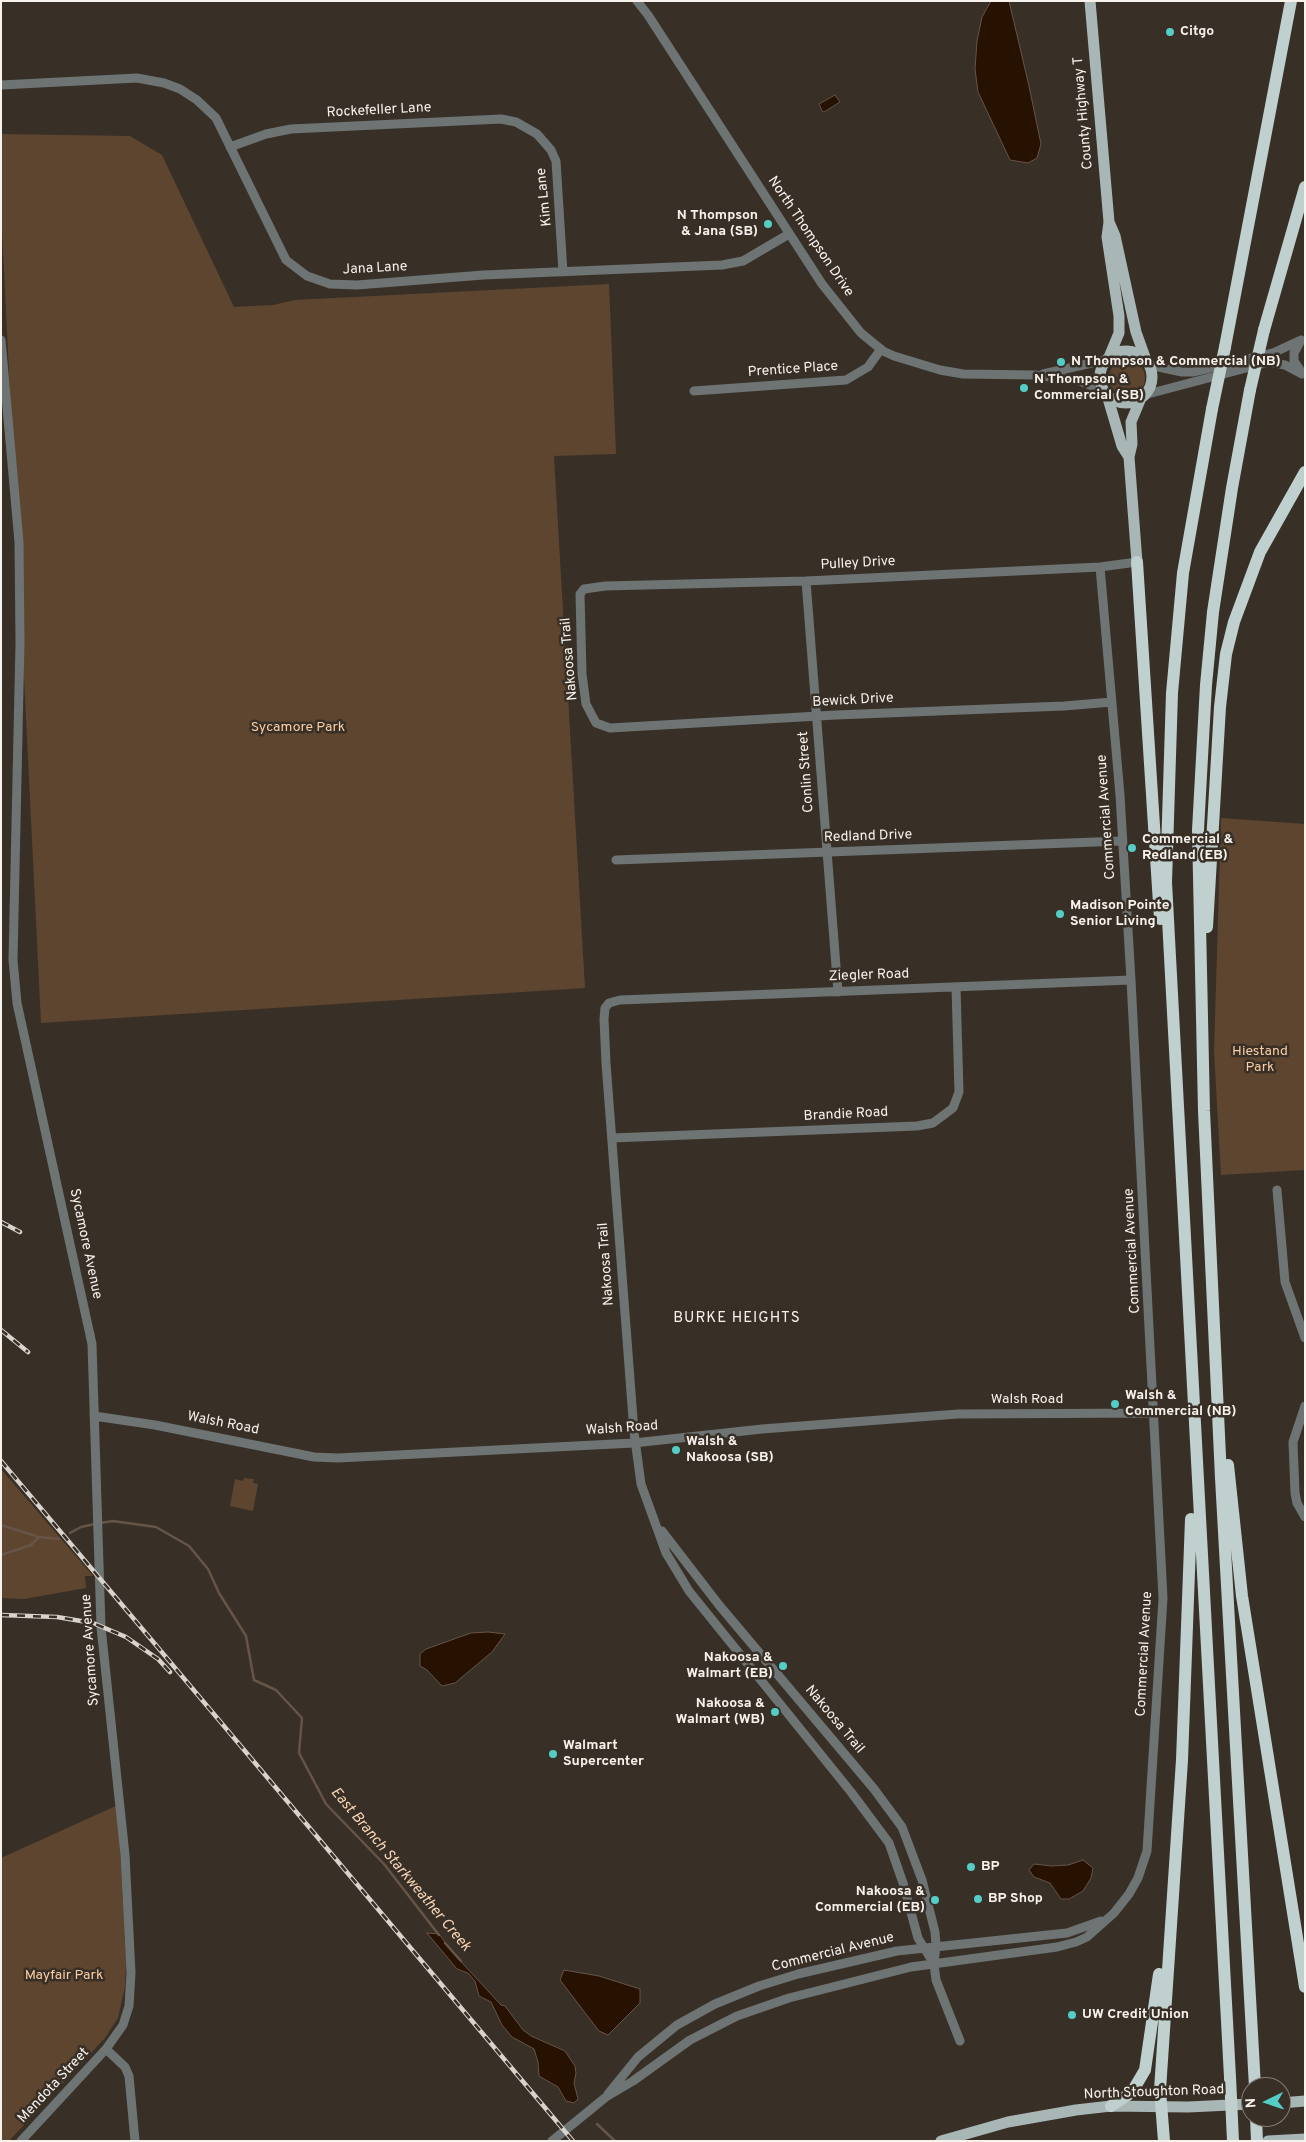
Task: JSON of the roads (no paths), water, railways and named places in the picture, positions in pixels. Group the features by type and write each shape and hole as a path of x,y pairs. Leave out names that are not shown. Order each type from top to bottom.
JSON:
{"highway":[{"path":"1234,2141 1190,1355 1166,882 1172,693 1183,573 1212,409 1291,1"},
{"path":"1286,34 1297,1"},
{"path":"1254,2077 1217,1386 1202,1057 1198,830 1206,685 1213,612 1230,497 1250,390 1264,330 1305,187"},
{"path":"1202,1057 1210,853 1226,654 1234,622 1260,552 1305,472"},
{"path":"1136,562 1158,896 1173,1030"},
{"path":"1164,2141 1160,2107 1170,1910 1182,1760 1191,1566 1190,1355"},
{"path":"1217,1386 1226,1442 1242,1596 1305,1988"},
{"path":"1111,2106 1132,2092 1145,2070 1170,1910"},
{"path":"1257,2127 1258,2141"}],"main road":[{"name":"County Highway T","path":"1090,1 1109,222 1107,237 1119,324 1117,340 1107,358"},
{"name":"County Highway T","path":"1109,222 1115,236 1136,332 1148,362"},
{"path":"1129,457 1122,446 1100,373 1107,358 1126,350 1135,352 1148,362 1152,380 1132,422 1132,444 1129,457 1136,562"},
{"path":"1106,393 1124,403 1143,397"},
{"path":"1291,2103 1305,2102"},
{"name":"North Stoughton Road","path":"941,2141 1008,2122 1111,2106 1160,2107 1241,2104"},
{"path":"1268,2141 1305,2139"}],"street":[{"name":"North Thompson Drive","path":"637,1 667,43 822,284 856,326 881,349 917,364 963,374 1035,375 1085,383 1106,393"},
{"name":"Jana Lane","path":"1,85 137,78 164,83 180,89 205,107 216,118 286,260 307,276 330,284 357,285 737,263 762,252 789,234"},
{"name":"Rockefeller Lane","path":"230,147 266,134 291,129 502,119 516,122 531,129"},
{"name":"Kim Lane","path":"531,129 544,140 556,161 564,272"},
{"path":"1148,362 1182,372 1193,372 1273,353 1303,338"},
{"path":"1303,338 1294,353 1294,361 1304,374"},
{"name":"Sycamore Avenue","path":"1,340 4,417 19,542 20,643 13,960 17,1003 92,1344 101,1627 125,1855 131,1973 129,2006 123,2025 106,2049"},
{"name":"Prentice Place","path":"694,391 846,380 868,367 881,349"},
{"name":"North Thompson Drive","path":"1035,375 1107,358"},
{"path":"1143,397 1269,362 1285,365 1304,374"},
{"name":"Pulley Drive","path":"581,591 590,587 605,586 806,581 1100,567 1136,562"},
{"name":"Commercial Avenue","path":"552,2141 606,2097 633,2081 690,2040 737,2016 789,1998 903,1969 1066,1945 1088,1937 1120,1906 1133,1889 1146,1851 1163,1607 1155,1413 1132,980 1112,702 1100,567"},
{"name":"Conlin Street","path":"806,581 838,992"},
{"name":"Nakoosa Trail","path":"581,591 579,601 582,674 586,704 596,723"},
{"name":"Bewick Drive","path":"596,723 610,728 1064,706 1112,702"},
{"name":"Redland Drive","path":"616,860 1122,840"},
{"name":"Ziegler Road","path":"609,1003 620,1000 1132,980"},
{"name":"Brandie Road","path":"612,1138 917,1126 933,1123 953,1108 959,1092 956,987"},
{"name":"Nakoosa Trail","path":"609,1003 604,1019 634,1443 641,1484 673,1566 704,1612 889,1843 903,1884 913,1925 922,1947 934,1964"},
{"path":"1277,1190 1283,1270 1300,1308 1305,1338"},
{"path":"1305,1406 1293,1442 1295,1493 1297,1503 1305,1517"},
{"name":"Walsh Road","path":"94,1416 262,1445 314,1458 634,1443 762,1429 958,1414 1155,1413"},
{"name":"Nakoosa Trail","path":"655,1520 704,1587 891,1810 908,1840 922,1880 936,1945 934,1964 938,1987 960,2041"},
{"name":"Commercial Avenue","path":"606,2097 638,2057 677,2025 715,2004 758,1986 798,1974 878,1955 936,1945 1067,1933 1104,1920"},
{"path":"106,2049 125,2067 129,2076 135,2141"},
{"name":"Mendota Street","path":"21,2141 106,2049"}],"waterway":[{"name":"East Branch Starkweather Creek","path":"100,1523 113,1521 156,1527 189,1546 208,1569 219,1593 246,1636 254,1680 276,1690 302,1718 299,1753 326,1804 384,1864 439,1935"},
{"name":"East Branch Starkweather Creek","path":"70,1533 81,1527 95,1524"},
{"path":"1,1525 39,1537 59,1539"},
{"path":"1,1555 31,1545 39,1537"},
{"name":"East Branch Starkweather Creek","path":"445,1943 461,1961"},
{"name":"East Branch Starkweather Creek","path":"597,2124 615,2141"}],"railway":[{"path":"1,1222 20,1232"},
{"path":"1,1330 28,1352"},
{"path":"1,1461 573,2141"},
{"path":"1,1615 57,1617 93,1623 126,1637 158,1659 170,1672"}],"place":[{"name":"Citgo","path":"1170,32"},
{"name":"N Thompson & Jana (SB)","path":"768,224"},
{"name":"N Thompson & Commercial (NB)","path":"1061,362"},
{"name":"N Thompson & Commercial (SB)","path":"1024,388"},
{"name":"Commercial & Redland (EB)","path":"1132,848"},
{"name":"Madison Pointe Senior Living","path":"1060,914"},
{"name":"Walsh & Commercial (NB)","path":"1115,1404"},
{"name":"Walsh & Nakoosa (SB)","path":"676,1450"},
{"name":"Nakoosa & Walmart (EB)","path":"783,1666"},
{"name":"Nakoosa & Walmart (WB)","path":"775,1712"},
{"name":"Walmart Supercenter","path":"553,1754"},
{"name":"BP","path":"971,1867"},
{"name":"BP Shop","path":"978,1899"},
{"name":"Nakoosa & Commercial (EB)","path":"935,1900"},
{"name":"UW Credit Union","path":"1072,2015"}],"district":[{"name":"BURKE HEIGHTS","path":"737,1319"}],"park label":[{"name":"Sycamore Park","path":"298,728"},
{"name":"Hiestand Park","path":"1260,1060"},
{"name":"Mayfair Park","path":"64,1976"}]}
